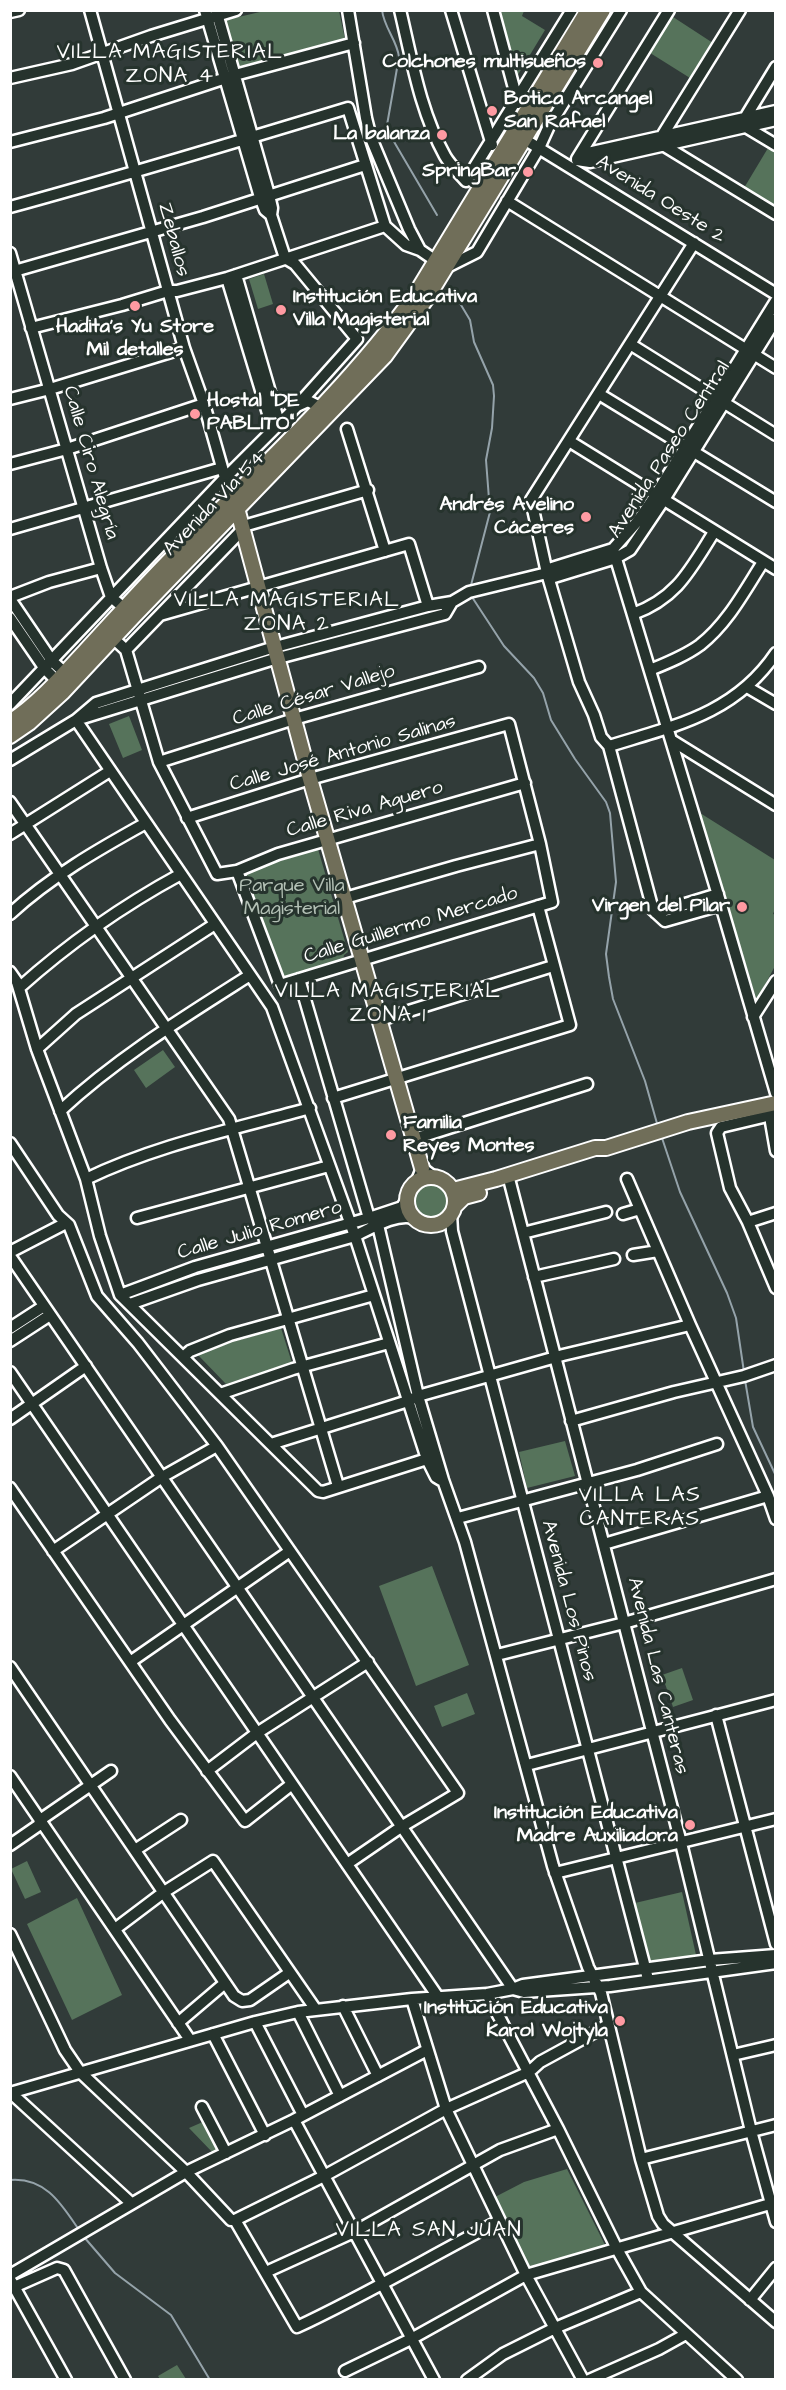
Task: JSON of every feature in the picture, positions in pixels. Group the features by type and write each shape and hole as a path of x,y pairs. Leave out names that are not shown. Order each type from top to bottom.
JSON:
{"main road":[{"name":"Avenida Vía 54","path":"10,736 29,723 63,692 393,326 441,264 524,139 531,116 588,10"},
{"name":"Avenida Vía 54","path":"10,722 61,677 124,608 385,356 427,298 441,264 497,161 531,116 603,10"},
{"path":"236,501 310,779 422,1168"},
{"path":"453,1190 509,1180 598,1156 603,1154 606,1148 644,1134 708,1117 772,1104"},
{"path":"450,1218 453,1190 448,1184 434,1177 421,1179 416,1183 407,1199 408,1206 414,1218 431,1225 450,1218 466,1197 509,1180"}],"street":[{"path":"10,12 19,10"},
{"name":"Zeballos","path":"90,10 184,348 204,404 224,473 236,501"},
{"path":"10,78 102,55 211,14 236,10"},
{"path":"348,10 371,138 420,250"},
{"path":"400,10 419,92 446,158 466,180 517,102 572,10"},
{"path":"452,10 497,161"},
{"path":"493,10 517,102 531,116 549,126"},
{"path":"10,207 136,173 348,108 385,226 406,245 420,250 441,264 477,252 539,148 549,126 621,10"},
{"path":"575,163 669,10"},
{"path":"663,141 740,10"},
{"path":"211,14 265,196 265,210 271,215 285,258"},
{"path":"10,142 118,114 230,77 354,44"},
{"path":"746,122 776,67"},
{"path":"575,163 590,162 663,141 746,122 776,111"},
{"path":"746,122 776,120"},
{"path":"746,122 776,145"},
{"name":"Avenida Oeste 2","path":"524,139 575,163 694,243 776,294"},
{"path":"663,141 776,214"},
{"path":"13,271 152,232 365,165"},
{"path":"507,201 776,368"},
{"path":"31,328 168,291 177,291 232,277 385,226"},
{"path":"694,243 531,500 547,573 579,682 594,715 601,738 609,746 656,914 665,921 721,906"},
{"name":"Calle Ciro Alegría","path":"10,253 13,271 111,597"},
{"name":"Avenida Vía 54","path":"10,704 49,665 224,473 297,406 357,339 295,264 285,258"},
{"path":"232,277 276,427"},
{"name":"Avenida Paseo Central","path":"452,602 469,592 547,573 554,577 630,550 659,498 750,352 776,301"},
{"name":"Avenida Paseo Central","path":"750,352 776,320"},
{"path":"630,344 776,435"},
{"path":"10,399 184,348"},
{"path":"599,394 776,502"},
{"path":"297,406 308,401 320,407"},
{"path":"10,464 67,449 204,404"},
{"path":"347,429 386,551"},
{"path":"569,441 776,569"},
{"path":"10,529 224,473"},
{"path":"126,650 247,525 368,490"},
{"path":"633,614 658,603 676,588 714,532"},
{"path":"160,615 409,544 428,606"},
{"path":"615,554 776,1093"},
{"path":"650,670 687,654 709,637 736,604 763,562"},
{"path":"49,665 10,598 49,582 101,568"},
{"path":"111,597 124,608"},
{"path":"76,720 276,653 428,606 452,602"},
{"path":"10,760 76,720 91,705 137,689 276,653 445,614 452,602"},
{"path":"10,618 61,677"},
{"path":"113,638 126,650 159,762 187,818"},
{"path":"609,746 714,711 747,687 776,653"},
{"name":"Calle César Vallejo","path":"159,762 294,718 479,667"},
{"path":"747,687 776,704"},
{"path":"76,720 272,1007 355,1236 389,1342 458,1518 555,1873 601,1993 641,2159 658,2216 671,2231 776,2322"},
{"name":"Calle José Antonio Salinas","path":"187,818 310,779 509,724 525,783"},
{"path":"671,740 776,805"},
{"path":"10,834 110,771"},
{"path":"345,898 540,844 525,783"},
{"name":"Calle Riva Aguero","path":"187,818 217,874 237,871 278,854 327,839 525,783"},
{"path":"10,802 229,1119 338,1486"},
{"path":"10,914 25,900 61,875 113,841 146,823"},
{"name":"Calle Guillermo Mercado","path":"237,871 280,985 361,958 552,902 540,844"},
{"path":"19,988 62,951 96,926 181,874"},
{"path":"656,914 718,894"},
{"path":"333,1098 570,1025 538,906"},
{"path":"37,1049 76,1014 214,924"},
{"path":"380,1020 553,966"},
{"path":"10,972 19,988 37,1049 86,1179 100,1236 120,1295 318,1491 322,1492 427,1459"},
{"path":"60,1111 98,1076 166,1028 250,975"},
{"path":"299,979 333,1098 373,1221 427,1459 435,1477 443,1480"},
{"path":"753,1017 776,981"},
{"path":"414,1139 587,1083"},
{"path":"772,1104 776,1151"},
{"path":"772,1104 763,1118 721,1127 717,1133 730,1188 771,1265 776,1288"},
{"path":"86,1179 120,1162 310,1108"},
{"path":"10,1143 58,1215 66,1223 97,1296 138,1343 217,1446 458,1793 401,1827 347,1864"},
{"path":"137,1218 329,1166"},
{"path":"416,1183 422,1168 434,1177"},
{"path":"627,1179 768,1496 776,1519"},
{"name":"Avenida Las Canteras","path":"509,1180 554,1357 589,1482 681,1843 751,2131 776,2222"},
{"name":"Calle Julio Romero","path":"130,1304 198,1280 355,1236 373,1221 402,1207 407,1199"},
{"path":"623,1214 640,1209"},
{"path":"523,1233 606,1212"},
{"path":"748,1222 776,1213"},
{"name":"Calle Julio Romero","path":"120,1295 195,1267 350,1224 406,1216 414,1218"},
{"name":"Avenida Los Pinos","path":"450,1218 647,1975"},
{"path":"10,1252 66,1223"},
{"path":"633,1256 658,1251"},
{"path":"10,1256 513,1989"},
{"path":"534,1277 614,1259"},
{"path":"183,1357 190,1351 230,1335 374,1295"},
{"path":"10,1328 47,1310"},
{"path":"10,1341 47,1310"},
{"path":"271,1444 554,1357 690,1325"},
{"path":"220,1394 389,1342"},
{"path":"571,1421 674,1392 744,1376 776,1365"},
{"path":"10,1419 86,1366"},
{"path":"10,1372 438,1997"},
{"path":"458,1518 637,1470 717,1444"},
{"path":"53,1551 162,1477 217,1446"},
{"path":"10,1488 130,1662 245,1821 292,1784"},
{"path":"604,1544 768,1496"},
{"path":"130,1662 290,1551"},
{"path":"497,1655 624,1623 776,1579"},
{"path":"207,1771 257,1733 368,1662"},
{"path":"10,1667 234,1996 242,2001 250,2000 289,1973"},
{"path":"527,1765 776,1700"},
{"path":"716,1715 776,1944"},
{"path":"10,1845 39,1825 40,1820 111,1771"},
{"path":"10,1776 190,2040"},
{"path":"135,1850 181,1820"},
{"path":"555,1873 776,1820"},
{"path":"115,1929 164,1892 213,1861 316,2010"},
{"path":"10,1934 65,2050 80,2072 186,2172 231,2220 324,2176 446,2109 529,2072 540,2062 608,2025"},
{"path":"11,2092 190,2040 297,2012 412,1999 487,1994 513,1989 524,1992 776,1955"},
{"path":"711,1966 776,1963"},
{"path":"178,2023 225,1983"},
{"path":"487,1994 558,2129 616,2249 641,2292 737,2379"},
{"path":"412,1999 446,2109 498,2221 583,2379"},
{"path":"343,2006 378,2076"},
{"path":"297,2012 340,2096"},
{"path":"255,2022 324,2176 434,2379"},
{"path":"213,2034 264,2135"},
{"path":"733,2055 776,2045"},
{"path":"10,2275 186,2172 299,2118 427,2050"},
{"path":"11,2092 131,2203"},
{"path":"202,2107 226,2153"},
{"path":"641,2159 776,2124"},
{"path":"266,2272 354,2232 500,2150 558,2129"},
{"path":"345,2371 411,2339 482,2297 526,2275 770,2204"},
{"path":"235,2220 297,2327 383,2286 498,2221"},
{"path":"66,2379 12,2284 57,2268 64,2270 125,2379"},
{"path":"750,2300 776,2268"},
{"path":"467,2379 504,2354 555,2328 641,2292"},
{"path":"589,2379 659,2349 686,2334"}],"green space":[{"path":"264,11 339,11 345,39 239,67 226,20"},
{"path":"499,11 524,11 522,16 545,30 516,78"},
{"path":"670,15 713,43 690,78 647,51"},
{"path":"768,148 775,152 775,207 744,188"},
{"path":"264,274 273,304 258,309 249,279"},
{"path":"441,608 442,610 284,652 284,649"},
{"path":"129,716 142,750 123,758 109,724"},
{"path":"700,813 775,860 775,909 773,914 776,915 775,966 756,998"},
{"name":"Parque Villa Magisterial","path":"318,849 348,952 344,955 343,960 280,978 242,873"},
{"path":"163,1050 175,1067 146,1088 134,1070"},
{"path":"431,1182 444,1188 450,1201 444,1214 431,1220 418,1214 412,1201 418,1188"},
{"path":"341,1231 342,1236 278,1253 277,1249"},
{"path":"258,1254 259,1259 199,1275 198,1270"},
{"path":"281,1328 292,1363 226,1384 198,1355 232,1342"},
{"path":"565,1441 575,1476 527,1488 519,1452"},
{"path":"432,1566 469,1665 416,1686 379,1586"},
{"path":"682,1668 693,1700 673,1707 662,1675"},
{"path":"467,1693 475,1714 442,1727 434,1706"},
{"path":"27,1861 41,1892 25,1899 11,1869"},
{"path":"682,1892 696,1955 648,1962 635,1903"},
{"path":"77,1898 122,1995 72,2020 27,1924"},
{"path":"205,2121 220,2151 214,2154 189,2128"},
{"name":"VILLA SAN JUAN","path":"567,2169 605,2245 530,2269 495,2197 524,2182"},
{"path":"177,2365 186,2379 160,2379 158,2376"}],"waterway":[{"path":"382,10 399,57 387,125 393,140 437,215"},
{"path":"455,295 470,320 474,342 493,385 494,396 492,428 486,460 490,512 470,589"},
{"path":"470,594 504,646 534,678 543,693 551,720 606,802 610,813 616,882 606,954 609,977 613,999 645,1081 658,1127"},
{"path":"661,1135 680,1192 727,1293 736,1318 744,1372"},
{"path":"745,1380 753,1427 776,1476"},
{"path":"10,2180 34,2183 52,2194 79,2230"},
{"path":"84,2237 115,2273 171,2315 210,2380"}],"place":[{"name":"Colchones multisueños","path":"598,63"},
{"name":"Botica Arcangel San Rafael","path":"492,111"},
{"name":"La balanza","path":"442,135"},
{"name":"SpringBar","path":"528,172"},
{"name":"Hadita's Yu Store Mil detalles","path":"135,306"},
{"name":"Institución Educativa Villa Magisterial","path":"281,310"},
{"name":"Hostal \"DE PABLITO\"","path":"195,414"},
{"name":"Andrés Avelino Cáceres","path":"586,517"},
{"name":"Virgen del Pilar","path":"742,907"},
{"name":"Familia Reyes Montes","path":"391,1135"},
{"name":"Institución Educativa Madre Auxiliadora","path":"690,1825"},
{"name":"Institución Educativa Karol Wojtyla","path":"620,2021"}],"district":[{"name":"VILLA MAGISTERIAL ZONA 4","path":"170,66"},
{"name":"VILLA MAGISTERIAL ZONA 2","path":"287,614"},
{"name":"VILLA MAGISTERIAL ZONA 1","path":"388,1005"},
{"name":"VILLA LAS CANTERAS","path":"640,1509"},
{"name":"VILLA SAN JUAN","path":"429,2232"}]}
